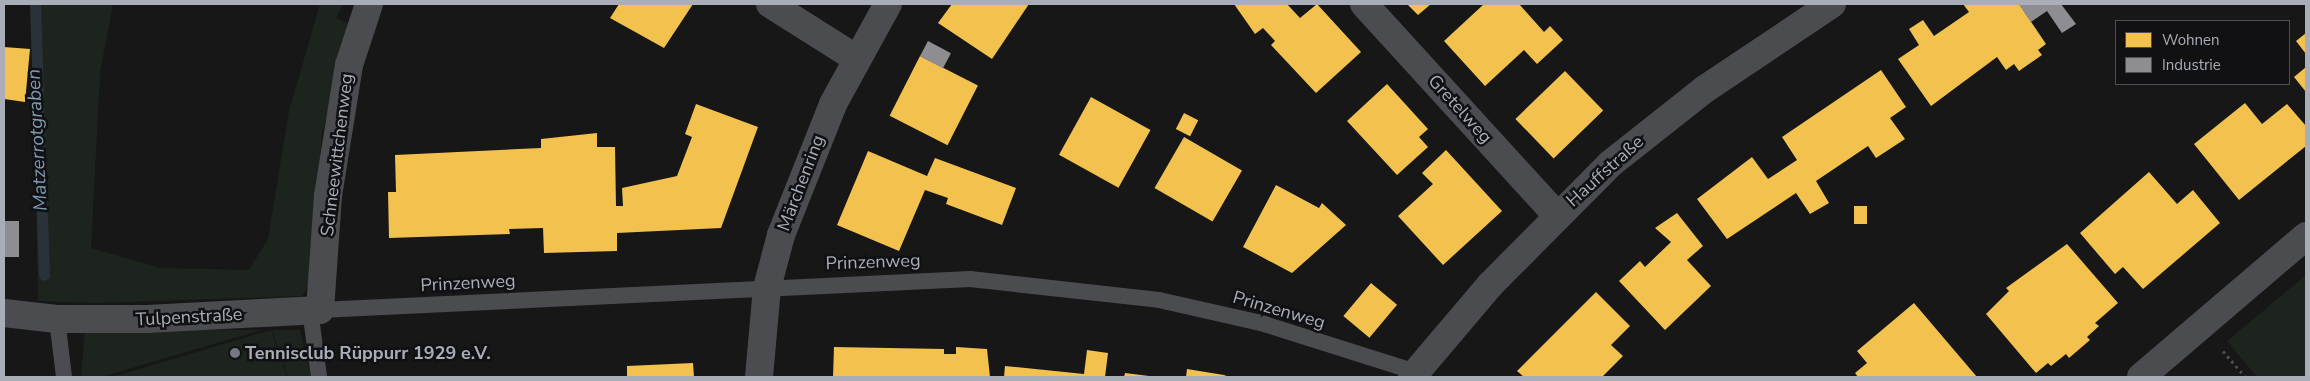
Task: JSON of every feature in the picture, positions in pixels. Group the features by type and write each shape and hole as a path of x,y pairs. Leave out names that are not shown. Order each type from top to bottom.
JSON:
{"street":[{"name":"Schneewittchenweg","path":"315,310 328,196 348,65 369,4"},
{"path":"770,4 857,58"},
{"name":"Märchenring","path":"759,377 767,288 806,169 857,58 888,4"},
{"name":"Gretelweg","path":"1364,4 1556,214"},
{"name":"Hauffstraße","path":"1414,375 1556,214 1658,124 1832,4"},
{"path":"2141,377 2306,236"},
{"name":"Tulpenstraße","path":"4,313 57,319 315,310"}],"lane":[{"name":"Prinzenweg","path":"315,310 970,279 1066,288 1159,300 1261,323 1414,375"},
{"name":"Schneewittchenweg","path":"315,310 319,377"},
{"path":"57,319 64,377"}],"shaded area":[{"path":"32,4 113,4 100,73 91,248 161,268 249,270 268,239 289,111 320,4 343,4 336,18 351,25 322,133 311,284 302,296 95,303 38,301"},
{"path":"2306,275 2306,377 2257,377 2227,341"},
{"path":"85,330 261,330 101,377 81,377"},
{"name":"Tennisclub Rüppurr 1929 e.V.","path":"271,330 287,377 112,377"},
{"path":"272,330 300,330 311,377 288,377"}],"building: Wohnen":[{"path":"619,4 693,4 664,48 610,18"},
{"path":"952,4 1029,4 992,59 938,23"},
{"path":"1234,4 1287,4 1300,18 1317,4 1361,52 1316,93 1271,45 1275,41 1263,28 1255,34"},
{"path":"1407,4 1431,4 1418,15"},
{"path":"1484,4 1519,4 1544,32 1550,26 1563,40 1537,64 1524,50 1485,86 1444,41"},
{"path":"1963,4 2019,4 2046,44 2038,50 2042,55 2019,71 2014,64 2006,70 1997,57 1931,106 1898,59 1919,45 1909,29 1923,20 1934,36 1969,12"},
{"path":"2306,33 2306,54 2296,41"},
{"path":"4,47 30,49 25,102 4,99"},
{"path":"920,56 978,86 947,145 890,116"},
{"path":"2306,67 2306,92 2294,77"},
{"path":"1881,70 1906,107 1890,118 1905,139 1876,158 1868,146 1816,181 1829,203 1810,214 1796,193 1727,239 1697,199 1752,157 1768,179 1797,160 1782,137"},
{"path":"1565,71 1603,111 1554,158 1515,119"},
{"path":"1387,84 1428,129 1419,137 1428,147 1397,175 1347,121"},
{"path":"1091,97 1150,130 1118,188 1059,155"},
{"path":"2245,103 2262,124 2287,104 2306,126 2306,146 2239,200 2194,144"},
{"path":"696,104 758,127 721,228 617,233 617,251 544,253 543,228 509,229 510,234 389,238 388,192 396,192 395,155 541,148 541,139 597,133 597,147 615,147 616,206 623,206 622,188 677,176 692,137 685,134"},
{"path":"1184,113 1198,120 1190,136 1176,129"},
{"path":"1184,137 1242,170 1213,222 1154,188"},
{"path":"1446,150 1502,211 1443,265 1398,216 1433,184 1422,173"},
{"path":"868,151 927,176 935,158 1016,188 1002,225 946,204 948,198 925,190 899,251 837,225"},
{"path":"2149,172 2177,204 2193,190 2220,223 2143,289 2123,267 2115,274 2080,233"},
{"path":"1276,185 1319,208 1322,203 1346,225 1292,273 1243,247"},
{"path":"1854,206 1867,206 1867,224 1854,224"},
{"path":"1677,213 1703,246 1687,260 1711,286 1665,330 1619,281 1640,261 1645,267 1671,242 1655,228"},
{"path":"2067,244 2118,303 2095,323 2099,326 2087,337 2090,340 2069,358 2066,354 2051,366 2048,363 2036,373 1986,314 2009,291 2006,288"},
{"path":"1371,283 1397,305 1369,338 1343,316"},
{"path":"1596,292 1630,326 1611,345 1623,356 1602,377 1524,377 1517,371"},
{"path":"1914,303 1977,377 1858,377 1855,373 1867,363 1857,351"},
{"path":"834,347 944,349 944,354 956,354 956,347 987,349 990,377 833,377"},
{"path":"1087,350 1108,353 1105,377 1004,377 1005,366 1084,374"},
{"path":"693,363 694,377 627,377 627,366"},
{"path":"1187,369 1224,375 1229,377 1186,377"},
{"path":"1125,373 1149,376 1149,377 1124,377"}],"building: Industrie":[{"path":"2019,4 2061,4 2076,24 2062,33 2047,11 2031,22"},
{"path":"928,41 951,53 943,68 920,56"},
{"path":"4,221 19,221 19,257 4,257"}],"waterway":[{"name":"Matzerrotgraben","path":"35,4 44,275"}],"place":[{"name":"Tennisclub Rüppurr 1929 e.V.","path":"235,353"}]}
